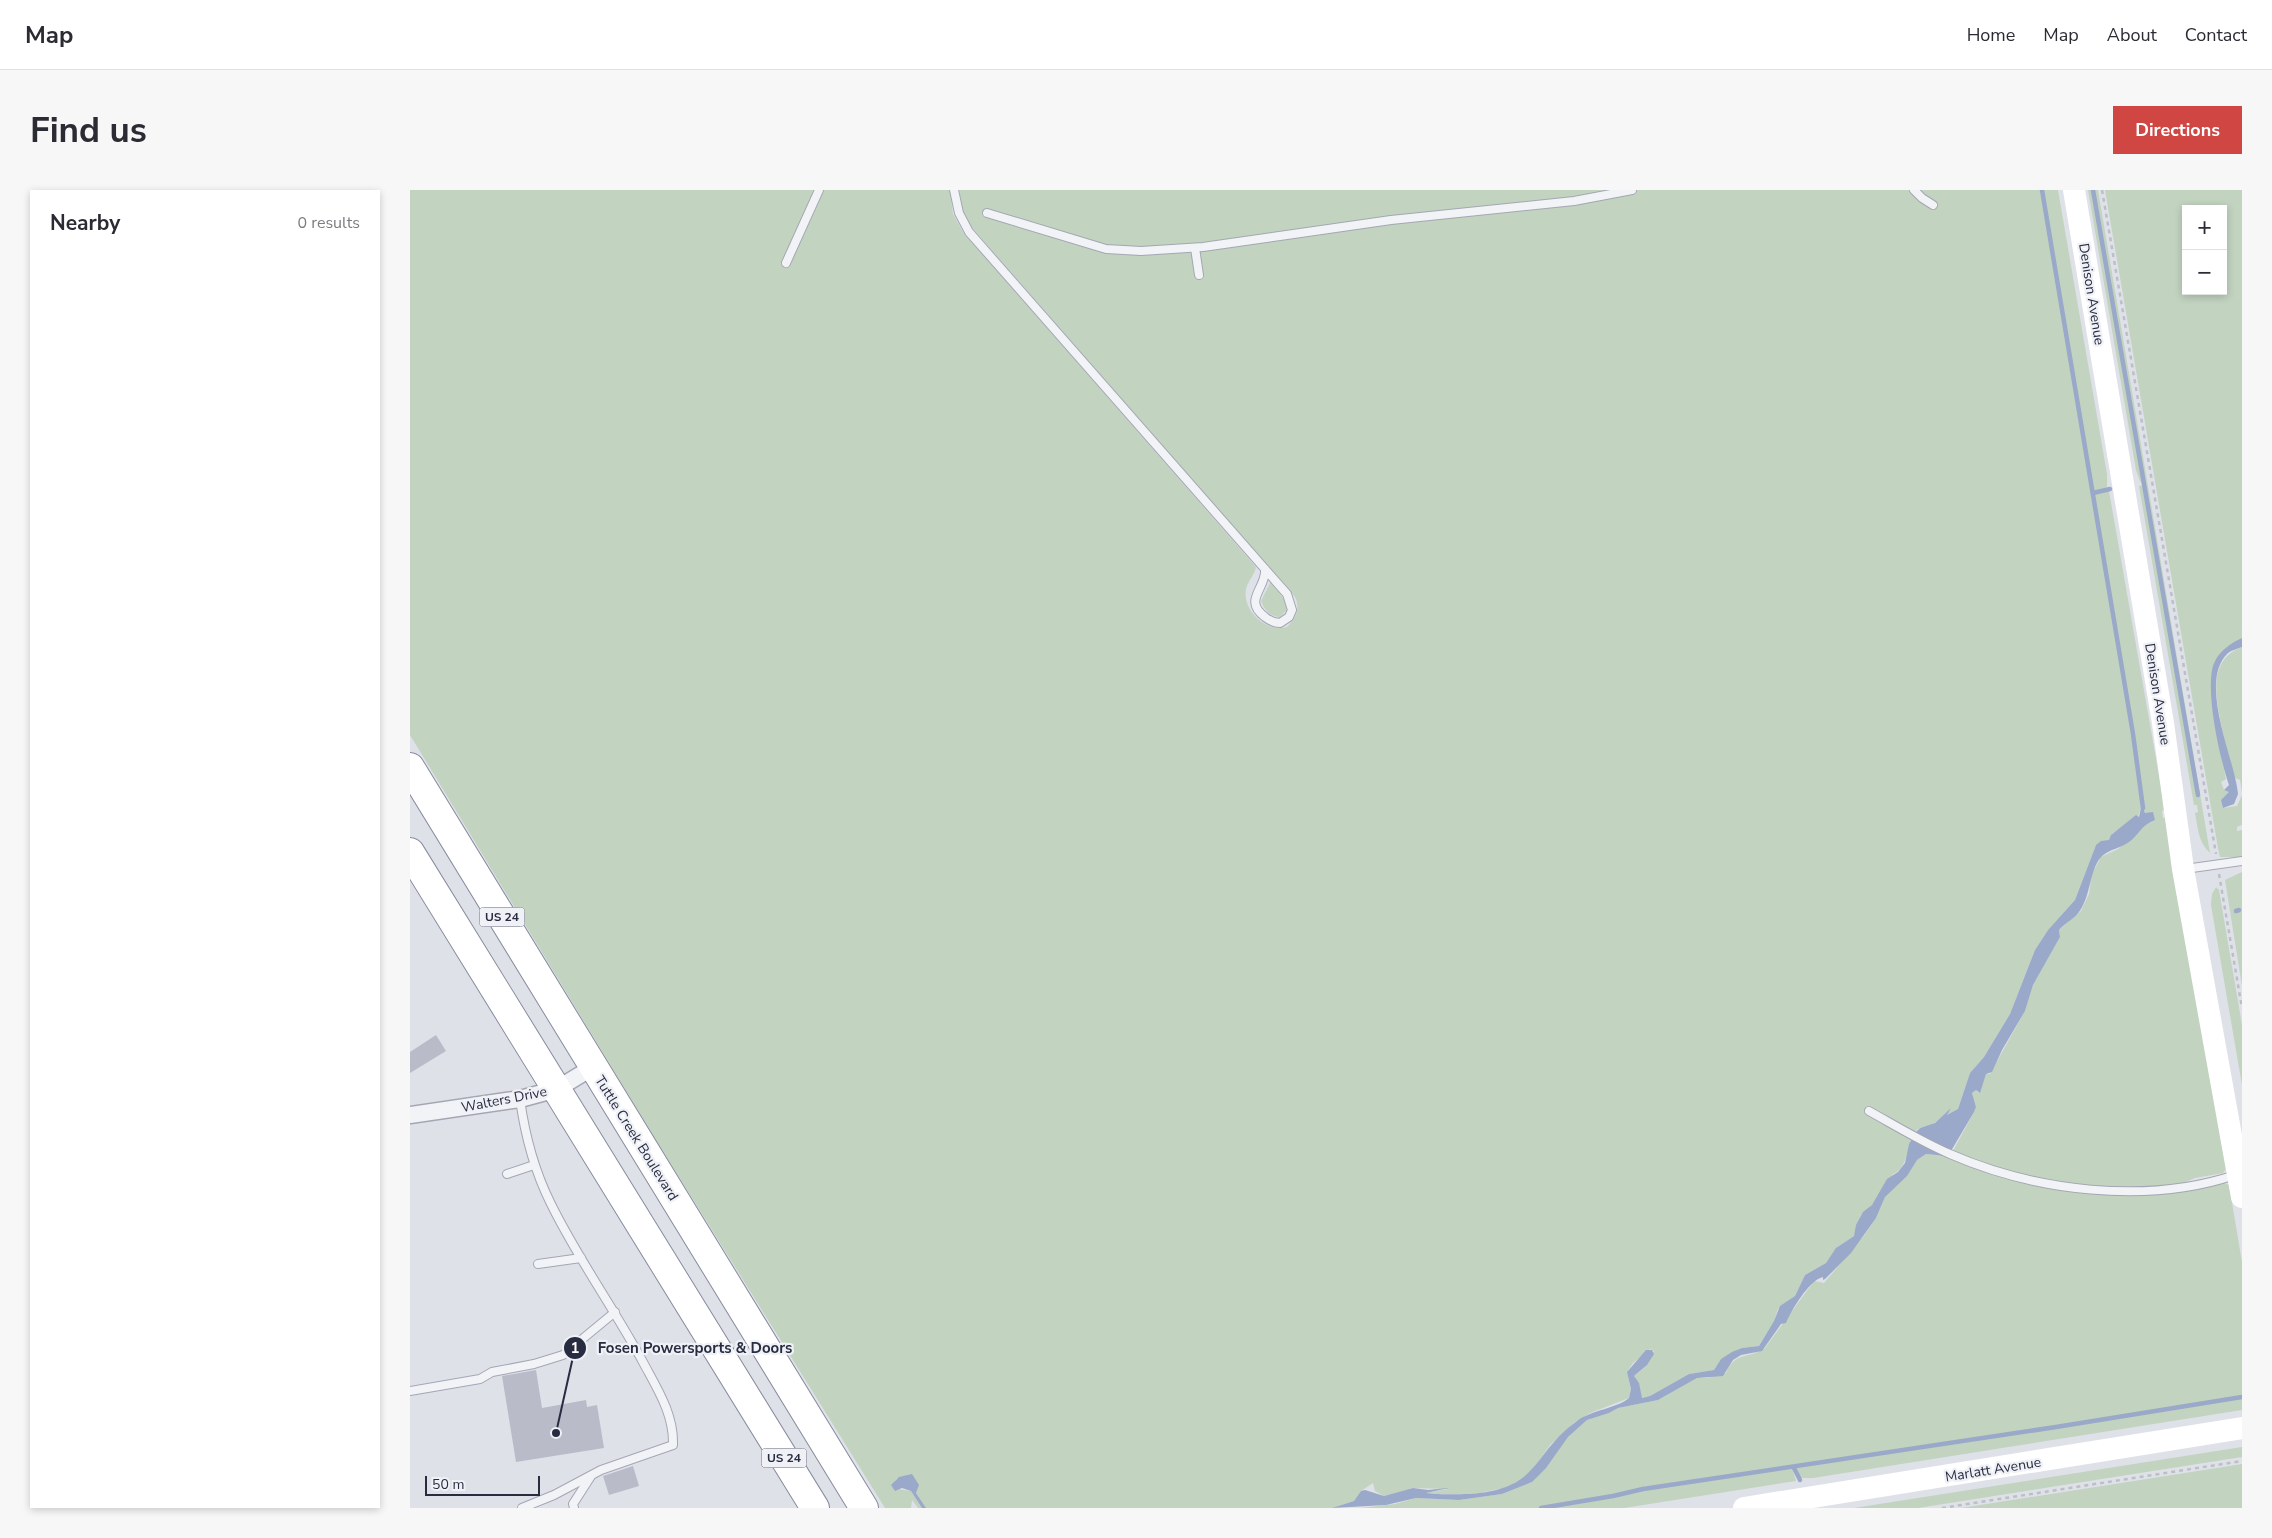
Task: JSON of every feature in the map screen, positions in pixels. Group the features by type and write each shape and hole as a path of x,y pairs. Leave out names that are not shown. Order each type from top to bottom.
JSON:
{"highway":[{"name":"Tuttle Creek Boulevard","path":"410,767 864,1508"},
{"name":"US 24","path":"410,852 815,1508"}],"street":[{"name":"Denison Avenue","path":"2074,190 2162,713 2183,869 2242,1197"},
{"name":"Walters Drive","path":"410,1115 520,1099 557,1089 593,1067"},
{"name":"Marlatt Avenue","path":"1744,1508 2242,1428"}],"lane":[{"path":"786,263 819,190"},
{"path":"954,190 959,213 969,232 1287,594 1292,610 1289,617 1280,624 1262,615 1255,602 1255,596 1265,579 1265,569"},
{"path":"987,213 1106,249 1141,251 1195,248 1401,219 1574,201 1632,190"},
{"path":"1914,190 1922,198 1933,204"},
{"path":"1195,248 1199,275"},
{"path":"2183,869 2242,861"},
{"path":"520,1099 525,1134 534,1164 552,1206 581,1258 615,1312 662,1399 673,1429 673,1445 592,1475 554,1495 522,1508"},
{"path":"1869,1111 1956,1157 2057,1185 2122,1192 2154,1190 2201,1183 2238,1174"},
{"path":"507,1174 534,1164"},
{"path":"538,1264 581,1258"},
{"path":"410,1391 480,1379 492,1372 534,1364 563,1355 615,1312"},
{"path":"574,1508 574,1504 592,1475"}],"path":[{"path":"2102,190 2216,856"},
{"path":"2220,883 2242,1008"},
{"path":"1942,1508 2242,1461"}],"green space":[{"path":"410,190 950,190 953,214 963,232 1256,567 1246,589 1248,605 1257,618 1271,627 1279,628 1287,627 1295,617 1297,601 1295,597 974,230 963,215 959,190 2058,190 2107,474 2107,487 2101,491 2109,491 2165,810 2162,811 2163,818 2165,818 2226,1169 2223,1173 2195,1178 2183,1183 2188,1190 2225,1183 2229,1185 2242,1262 2242,1410 1813,1478 1800,1478 1795,1470 1793,1471 1796,1481 1624,1508 1361,1508 1395,1504 1416,1498 1459,1500 1502,1494 1532,1482 1568,1437 1587,1420 1618,1408 1658,1400 1697,1378 1707,1378 1726,1373 1738,1358 1759,1352 1765,1348 1814,1281 1824,1283 1863,1237 1876,1218 1885,1197 1917,1160 1926,1154 1941,1155 1954,1149 1976,1107 1972,1093 1976,1090 1979,1093 1986,1074 1990,1074 2025,1011 2033,985 2060,937 2059,930 2081,911 2089,894 2092,874 2101,857 2118,849 2147,824 2155,820 2153,813 2146,814 2142,804 2138,817 2113,833 2109,840 2096,845 2075,900 2048,930 2035,950 2010,1014 1984,1057 1970,1073 1958,1109 1950,1115 1946,1114 1949,1111 1932,1124 1916,1131 1910,1142 1905,1161 1898,1171 1893,1174 1872,1205 1861,1215 1854,1236 1839,1246 1826,1263 1805,1275 1795,1296 1778,1309 1774,1321 1759,1346 1742,1348 1721,1359 1714,1370 1689,1374 1650,1396 1641,1398 1634,1376 1651,1359 1654,1351 1650,1349 1633,1363 1627,1372 1631,1389 1629,1398 1590,1413 1575,1422 1550,1445 1531,1472 1509,1487 1474,1494 1429,1494 1426,1493 1448,1489 1413,1488 1384,1496 1375,1491 1373,1483 1361,1491 1354,1501 1332,1508 926,1508 916,1493 918,1487 912,1475 896,1479 895,1481 898,1489 911,1491 922,1508 918,1508 912,1500 911,1508 885,1508 656,1140 410,735"},
{"path":"2088,190 2098,190 2210,853 2203,844 2197,824 2195,813 2198,812 2197,805 2194,805 2139,486 2143,485 2136,470"},
{"path":"2105,190 2242,190 2242,638 2214,662 2213,715 2226,779 2221,782 2224,790 2230,792 2221,800 2223,808 2237,806 2242,795 2242,825 2237,827 2237,831 2242,830 2242,856 2220,857"},
{"path":"1271,581 1285,601 1287,610 1280,617 1273,616 1268,612 1261,601"},
{"path":"2242,647 2242,793 2240,780 2235,778 2229,762 2218,708 2216,684 2218,672 2223,662 2230,653"},
{"path":"2242,872 2242,986 2225,880"},
{"path":"2216,887 2219,890 2242,1025 2242,1085 2211,905 2212,894"},
{"path":"2242,1447 2242,1457 1918,1508 1854,1508"},
{"path":"2242,1464 2242,1508 1961,1508"}],"water":[{"path":"2242,638 2242,647 2228,653 2219,666 2216,682 2220,721 2238,794 2234,804 2223,808 2221,800 2229,792 2224,790 2229,785 2221,759 2214,724 2211,675 2214,663 2222,651"},
{"path":"2142,803 2145,813 2153,812 2155,820 2146,825 2132,840 2105,854 2098,861 2081,909 2059,930 2060,937 2033,985 2025,1011 2002,1050 1992,1072 1986,1074 1980,1093 1976,1090 1972,1093 1976,1107 1948,1156 1926,1154 1917,1160 1907,1176 1885,1197 1876,1218 1851,1253 1825,1279 1823,1280 1823,1277 1818,1279 1806,1290 1786,1323 1781,1324 1762,1351 1741,1355 1733,1360 1723,1376 1697,1378 1658,1400 1618,1408 1587,1420 1568,1437 1546,1468 1532,1482 1502,1494 1459,1500 1416,1498 1386,1505 1332,1508 1354,1501 1361,1491 1365,1490 1384,1496 1413,1488 1428,1490 1449,1488 1426,1493 1430,1494 1471,1494 1494,1491 1511,1485 1533,1468 1562,1434 1577,1421 1589,1414 1629,1398 1631,1389 1627,1372 1646,1350 1652,1350 1654,1354 1647,1365 1634,1376 1639,1383 1642,1398 1650,1396 1689,1374 1714,1370 1721,1359 1732,1352 1742,1348 1759,1346 1774,1321 1780,1306 1795,1296 1805,1275 1826,1263 1836,1248 1854,1236 1856,1225 1863,1212 1872,1205 1887,1179 1898,1172 1905,1163 1909,1144 1916,1132 1920,1128 1935,1123 1951,1108 1947,1115 1958,1109 1970,1073 1984,1057 2010,1014 2035,950 2048,930 2075,900 2096,845 2101,841 2109,840 2111,835 2136,815 2139,817"},
{"path":"912,1474 919,1485 916,1493 926,1508 922,1508 911,1491 902,1488 895,1491 891,1485 899,1477"}],"building":[{"path":"436,1035 446,1051 410,1073 410,1052"},
{"path":"536,1370 542,1408 586,1400 587,1407 597,1405 604,1448 516,1462 502,1376"},
{"path":"633,1466 639,1486 609,1495 603,1476"}],"waterway":[{"path":"2042,190 2133,734 2143,808"},
{"path":"2093,190 2198,795"},
{"path":"2093,493 2110,489"},
{"path":"1541,1508 1643,1489 2242,1397"},
{"path":"1794,1468 1800,1480"}],"place":[{"name":"Fosen Powersports & Doors","path":"556,1433"}]}
